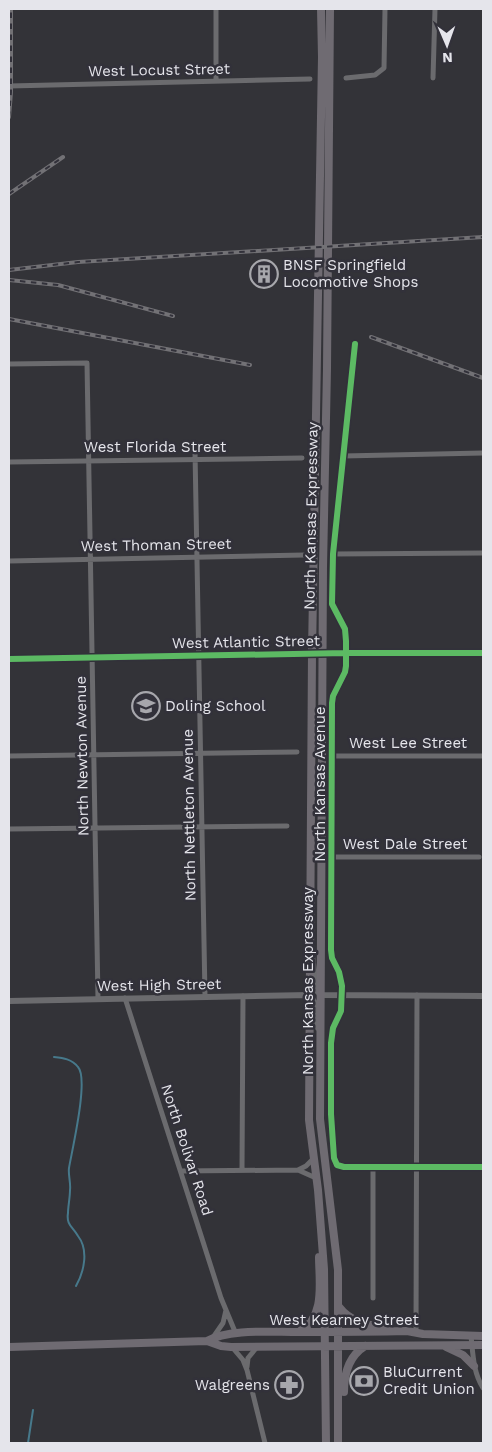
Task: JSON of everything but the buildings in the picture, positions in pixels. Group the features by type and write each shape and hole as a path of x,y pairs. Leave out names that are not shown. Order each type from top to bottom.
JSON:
{"main road":[{"name":"North Kansas Expressway","path":"321,9 326,57 327,369 320,1119 338,1270 338,1443"},
{"name":"North Kansas Expressway","path":"326,1443 322,1230 309,1120 312,653 317,369 326,57 330,9"},
{"path":"297,1332 306,1328 310,1323 319,1302 319,1258 322,1230"},
{"path":"339,1306 350,1318 364,1324 407,1332"},
{"name":"West Kearney Street","path":"214,1336 297,1332 416,1332 423,1334 483,1336"},
{"path":"207,1341 214,1336"},
{"name":"West Kearney Street","path":"9,1347 207,1341 220,1346 232,1347 483,1344"},
{"path":"442,1345 463,1355 474,1366"},
{"path":"338,1443 344,1421 344,1382 347,1370 356,1351 365,1346"}],"street":[{"path":"216,9 216,81"},
{"path":"346,78 375,75 384,68 385,9"},
{"path":"434,78 435,9"},
{"name":"West Locust Street","path":"9,86 310,79"},
{"name":"North Kansas Avenue","path":"355,344 333,554 332,604 345,629 346,652 345,672 332,702 331,950 332,958 341,978 342,996 341,1011 333,1028 331,1042 331,1114 334,1158 337,1165 344,1168 373,1168"},
{"name":"North Newton Avenue","path":"9,364 87,363 98,999"},
{"name":"North Nettleton Avenue","path":"195,452 201,827 206,996"},
{"path":"343,456 483,454"},
{"name":"West Florida Street","path":"9,462 302,458"},
{"path":"333,554 483,553"},
{"name":"West Thoman Street","path":"9,561 304,555"},
{"name":"West Atlantic Street","path":"9,659 346,652 483,653"},
{"path":"9,756 297,752"},
{"name":"West Lee Street","path":"332,756 483,756"},
{"path":"9,828 287,826"},
{"name":"West Dale Street","path":"332,857 479,857"},
{"path":"310,950 314,966 316,991 321,995 483,996"},
{"path":"310,995 315,1003 321,1041"},
{"name":"West High Street","path":"9,1000 310,995"},
{"path":"416,1332 417,995"},
{"path":"242,1170 243,996"},
{"name":"North Bolivar Road","path":"125,998 226,1310 236,1334"},
{"path":"298,1170 306,1166 314,1158"},
{"path":"373,1298 373,1168 483,1167"},
{"path":"181,1171 298,1170 316,1178"},
{"path":"214,1336 223,1323 226,1310"},
{"path":"471,1336 476,1375 483,1388"},
{"path":"247,1370 248,1358 258,1346"},
{"path":"232,1347 243,1360 247,1370 265,1443"}],"waterway":[{"path":"54,1057 64,1058 73,1062 81,1074 81,1099 69,1168 69,1223 81,1242 84,1254 83,1268 76,1286"},
{"path":"28,1443 33,1410"}],"railway":[{"path":"9,117 11,92 11,9"},
{"path":"9,194 63,157"},
{"path":"9,270 78,262 483,237"},
{"path":"9,280 58,285 173,316"},
{"path":"9,319 250,365"},
{"path":"371,337 483,378"}],"cycle path":[{"path":"355,344 333,554 332,604 345,629 346,641 345,672 333,696 332,703 331,950 342,986 341,1011 333,1028 331,1043 331,1114 334,1158 337,1165 344,1167 483,1167"},
{"path":"9,659 346,653 483,653"}],"place":[{"name":"BNSF Springfield Locomotive Shops","path":"264,274"},
{"name":"Doling School","path":"146,706"},
{"name":"BluCurrent Credit Union","path":"364,1381"},
{"name":"Walgreens","path":"289,1385"}]}
